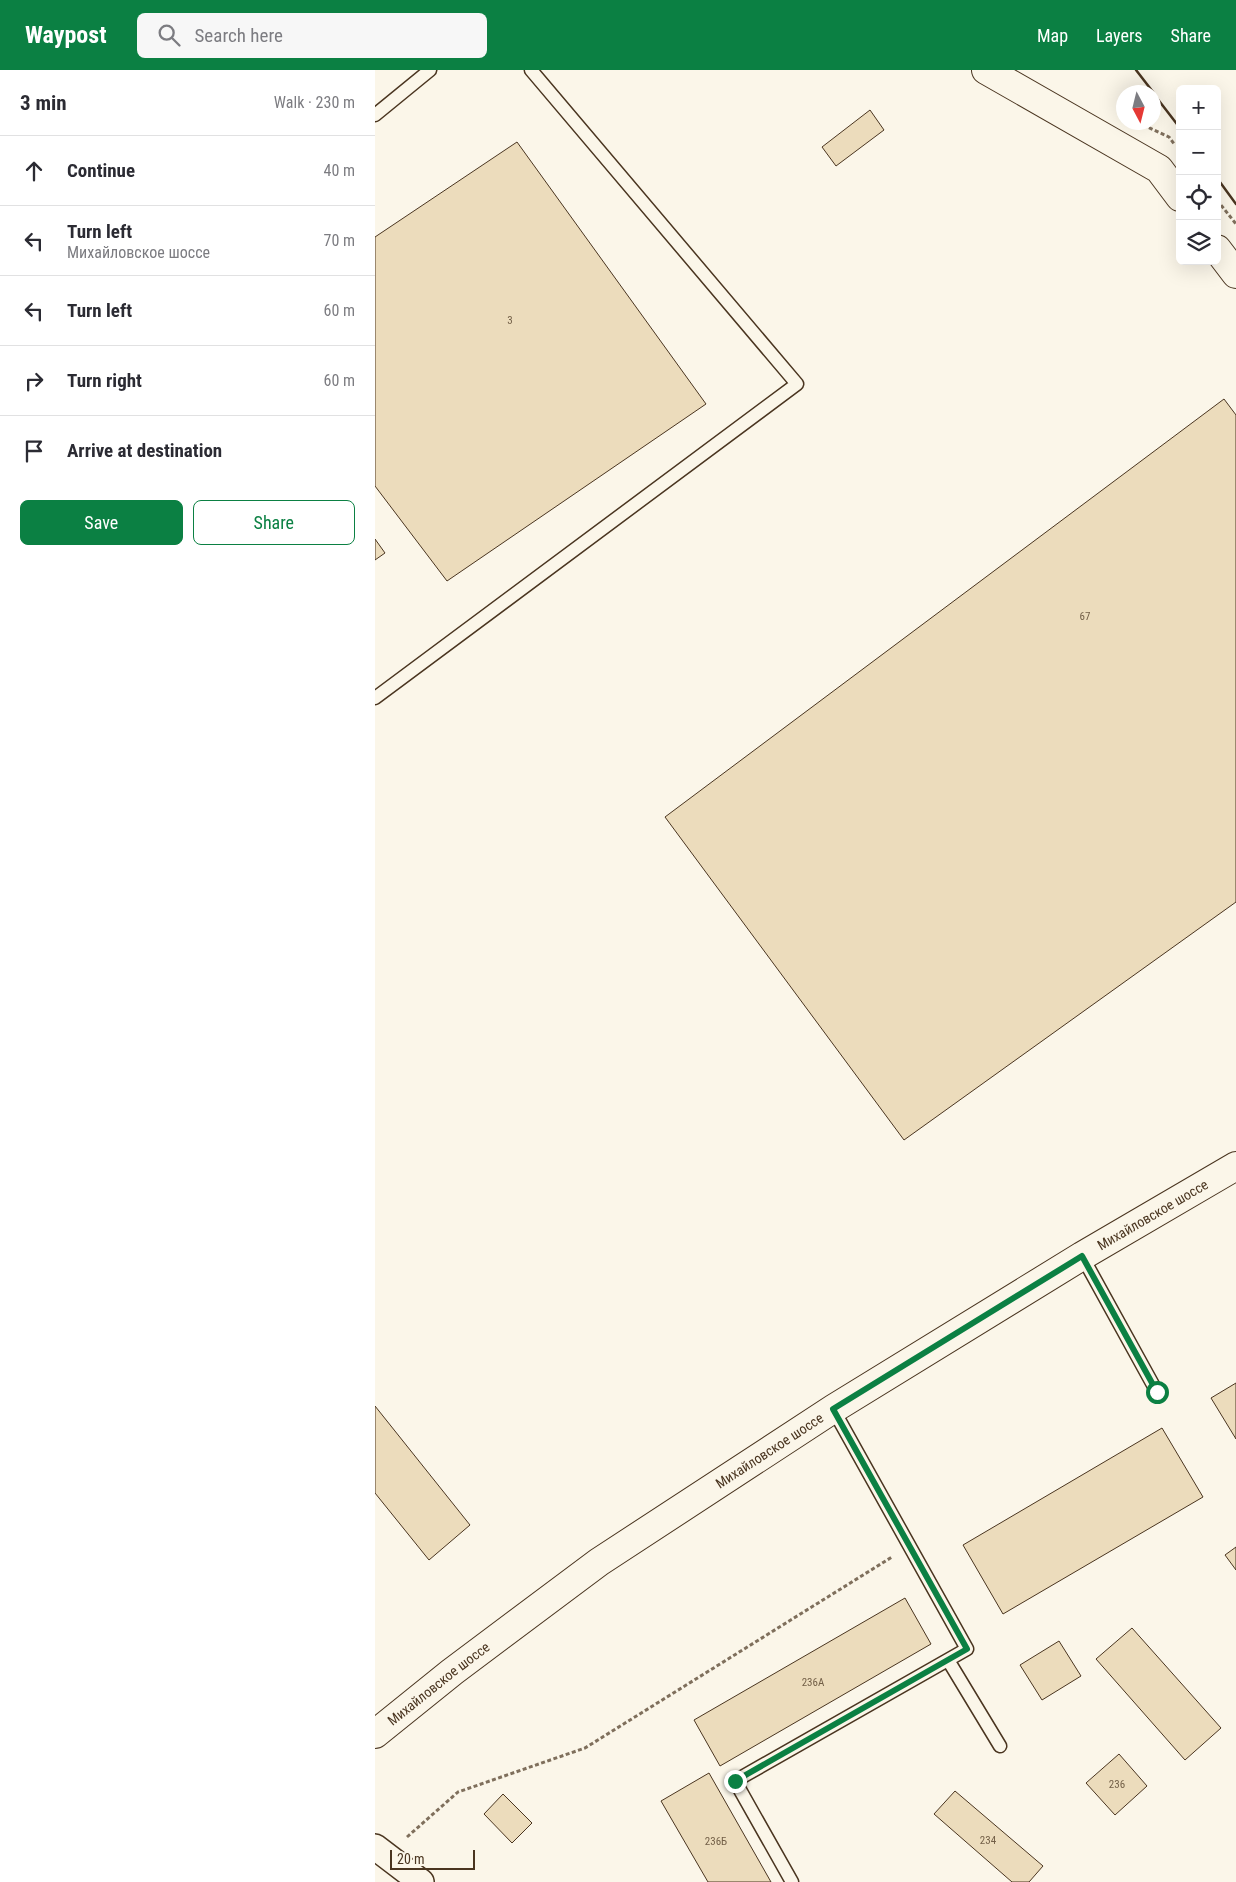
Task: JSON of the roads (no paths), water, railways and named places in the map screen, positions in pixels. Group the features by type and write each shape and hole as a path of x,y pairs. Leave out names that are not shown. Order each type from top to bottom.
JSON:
{"main road":[{"path":"986,70 1159,169 1176,192"},
{"path":"1221,254 1236,274"},
{"name":"Михайловское шоссе","path":"375,1734 452,1672 599,1562 833,1409 1082,1256 1236,1166"}],"street":[{"path":"381,1852 421,1882"}],"lane":[{"path":"375,115 430,70"},
{"path":"375,698 797,384 531,70"},
{"path":"1082,1256 1157,1392"},
{"path":"792,1882 735,1781 967,1649 833,1409"},
{"path":"948,1660 1000,1746"}]}
